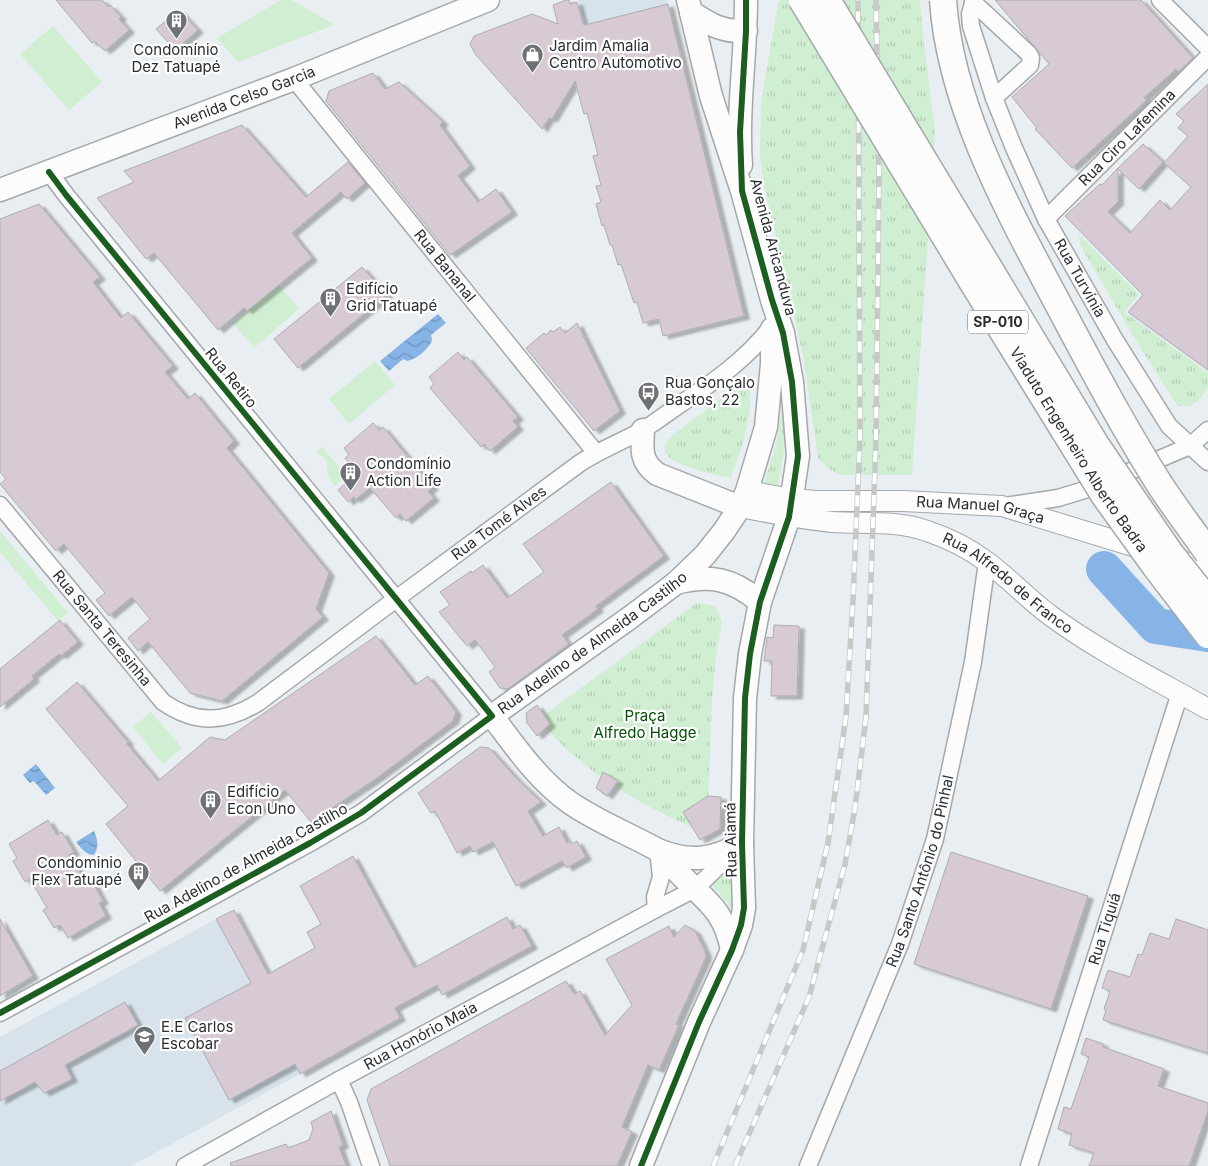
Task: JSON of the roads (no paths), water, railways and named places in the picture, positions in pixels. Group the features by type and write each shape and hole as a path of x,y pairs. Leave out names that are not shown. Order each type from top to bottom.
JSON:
{"highway":[{"name":"Viaduto Engenheiro Alberto Badra","path":"802,0 1104,495 1208,635"},
{"name":"Viaduto Engenheiro Alberto Badra","path":"826,0 1096,445 1170,553 1208,601"},
{"path":"943,0 952,62 972,125 1012,219 1097,377 1155,476 1208,553"}],"main road":[{"name":"Avenida Celso Garcia","path":"0,190 294,79 488,0"},
{"name":"Avenida Aricanduva","path":"742,191 740,132 746,0"},
{"name":"Avenida Aricanduva","path":"690,6 711,96 742,191 783,333 797,422 798,456 790,508"},
{"path":"690,6 713,26 724,30 746,31"},
{"name":"Avenida Aricanduva","path":"743,499 766,427 772,364 772,300"},
{"path":"643,430 642,447 644,458 648,467 657,474 743,499"},
{"name":"Rua Adelino de Almeida Castilho","path":"492,716 676,583 705,555 724,531 743,499"},
{"name":"Rua Aiamá","path":"641,1166 699,1022 732,950 741,925 744,908 742,843 745,698 750,654 760,602 790,508"},
{"path":"676,583 694,578 712,578 730,582 746,590 760,602"},
{"path":"492,716 536,772 568,801 610,827 672,856 686,858 716,856 742,843"},
{"path":"658,850 695,889 710,901 727,930 732,950"}],"street":[{"path":"1160,0 1208,48"},
{"name":"Rua Turvínia","path":"973,1 970,14 971,26 994,98 1046,219 1110,332 1158,409 1169,426 1190,446"},
{"name":"Rua Turvínia","path":"973,1 1031,58 1030,65 994,98"},
{"name":"Rua Ciro Lafemina","path":"1046,219 1208,57"},
{"name":"Rua Bananal","path":"294,79 596,453"},
{"name":"Rua Retiro","path":"49,172 492,716"},
{"name":"Rua Tomé Alves","path":"223,718 243,712 259,702 596,453 643,430 736,365 756,346 772,326"},
{"path":"1002,506 1058,498 1091,488 1190,446 1208,430"},
{"path":"1190,446 1208,462"},
{"name":"Rua Manuel Graça","path":"743,499 790,508 816,501 903,501 1002,506 1208,568"},
{"name":"Rua Santa Teresinha","path":"0,505 163,702 178,712 187,715 223,718"},
{"name":"Rua Alfredo de Franco","path":"790,508 836,522 892,524 925,530 950,540 987,562 1051,616 1113,656 1208,709"},
{"name":"Rua Santo Antônio do Pinhal","path":"808,1166 900,944 935,839 973,662 987,562"},
{"name":"Rua Tiquiá","path":"1029,1166 1180,693"},
{"name":"Rua Adelino de Almeida Castilho","path":"0,1013 310,843 361,813 492,716"},
{"name":"Rua Honório Maia","path":"185,1166 339,1080 656,908 695,889 742,843"},
{"path":"656,908 655,897 661,876 658,850"},
{"path":"339,1080 349,1102 371,1166"}],"water":[{"path":"438,314 446,323 431,335 432,341 427,348 414,358 407,361 403,359 389,371 380,361"},
{"path":"36,764 55,788 46,795 34,781 30,783 23,775"},
{"path":"94,831 97,849 94,855 91,855 76,842"}],"waterway":[{"path":"1104,569 1156,626 1208,634"}],"railway":[{"path":"713,1166 803,950 828,843 846,716 860,437 858,0"},
{"path":"735,1166 809,997 845,864 855,808 866,717 876,439 879,174 876,0"}],"place":[{"name":"Condomínio Dez Tatuapé","path":"176,40"},
{"name":"Jardim Amalia Centro Automotivo","path":"533,74"},
{"name":"Edifício Grid Tatuapé","path":"330,317"},
{"name":"Rua Gonçalo Bastos, 22","path":"649,411"},
{"name":"Condomínio Action Life","path":"350,492"},
{"name":"Edifício Econ Uno","path":"211,820"},
{"name":"Condominio Flex Tatuapé","path":"138,891"},
{"name":"E.E Carlos Escobar","path":"145,1055"}],"park label":[{"name":"Praça Alfredo Hagge","path":"645,724"}]}
